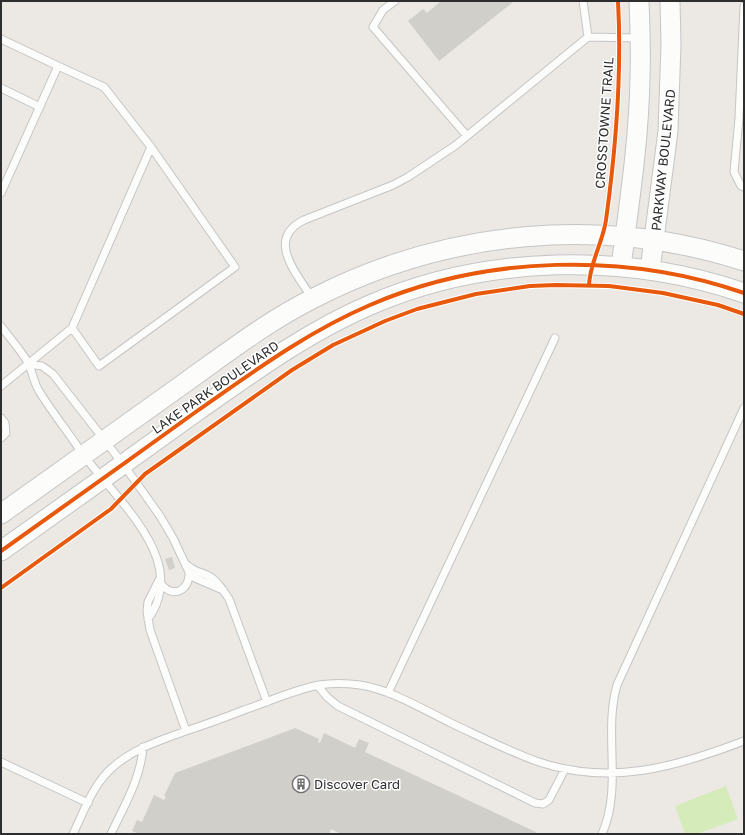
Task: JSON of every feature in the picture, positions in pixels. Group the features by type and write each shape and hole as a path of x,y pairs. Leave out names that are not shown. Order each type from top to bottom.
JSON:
{"street":[{"path":"621,267 638,116 641,38 639,1"},
{"name":"PARKWAY BOULEVARD","path":"650,270 668,131 671,44 670,1"},
{"name":"LAKE PARK BOULEVARD","path":"1,514 265,326 312,298 383,267 433,252 469,244 499,239 566,235 625,237 654,241 685,246 744,261"},
{"name":"LAKE PARK BOULEVARD","path":"1,552 242,379 294,344 318,330 372,304 428,285 489,272 536,266 561,265 621,267 650,270 709,283 744,293"}],"lane":[{"path":"395,1 383,10 372,27 467,136"},
{"path":"583,1 588,37"},
{"path":"744,6 739,118 734,172 744,187"},
{"path":"312,298 289,262 285,251 284,245 286,238 293,226 304,220 400,182 467,136 588,37 641,38"},
{"path":"1,39 104,87 151,147 236,267 99,366 72,328"},
{"path":"1,193 58,66"},
{"path":"1,88 40,107"},
{"path":"1,386 72,328 151,147"},
{"path":"1,326 29,364 32,377 38,390 84,455 146,537 157,559 160,580 163,587 172,592 182,590 189,582 189,571"},
{"path":"388,693 555,338"},
{"path":"29,364 42,366 53,374 123,464 167,527 184,562 195,578 223,590"},
{"path":"602,834 611,803 612,713 616,685 744,408"},
{"path":"1,418 6,427 6,433 1,438"},
{"path":"184,562 195,571 214,579 229,599 267,702"},
{"path":"160,580 148,602 148,619 151,636 186,731"},
{"path":"73,834 96,786 112,767 143,747 267,702 318,686 331,684 371,687 388,693 523,756 538,762 565,769 611,774 649,770 709,753 744,741"},
{"path":"318,686 327,697 338,706 534,803 543,804 549,800 565,769"},
{"path":"111,834 138,775 143,758 143,747"},
{"path":"1,762 88,803"}],"green space":[{"path":"726,786 738,819 697,834 685,834 675,806"}],"building":[{"path":"441,1 511,1 512,3 439,61 408,21 423,9 427,13"},
{"path":"172,557 175,568 169,570 165,559"},
{"name":"Discover Card","path":"295,728 319,739 318,742 320,743 324,733 355,748 359,739 369,743 365,752 536,832 535,834 341,834 331,829 329,834 139,834 132,831 137,820 142,822 154,795 164,800 166,797 164,796 175,773"}],"cycle path":[{"name":"CROSSTOWNE TRAIL","path":"589,285 592,268 606,220 613,166 619,83 618,1"},
{"path":"1,551 197,411 302,340 324,327 370,305 414,288 460,276 508,268 556,265 605,266 652,271 699,280 744,293"},
{"path":"1,588 111,509 145,474 292,370 333,345 385,321 417,309 476,294 530,286 556,285 609,286 663,293 718,305 744,314"}],"place":[{"name":"Discover Card","path":"301,784"}]}
